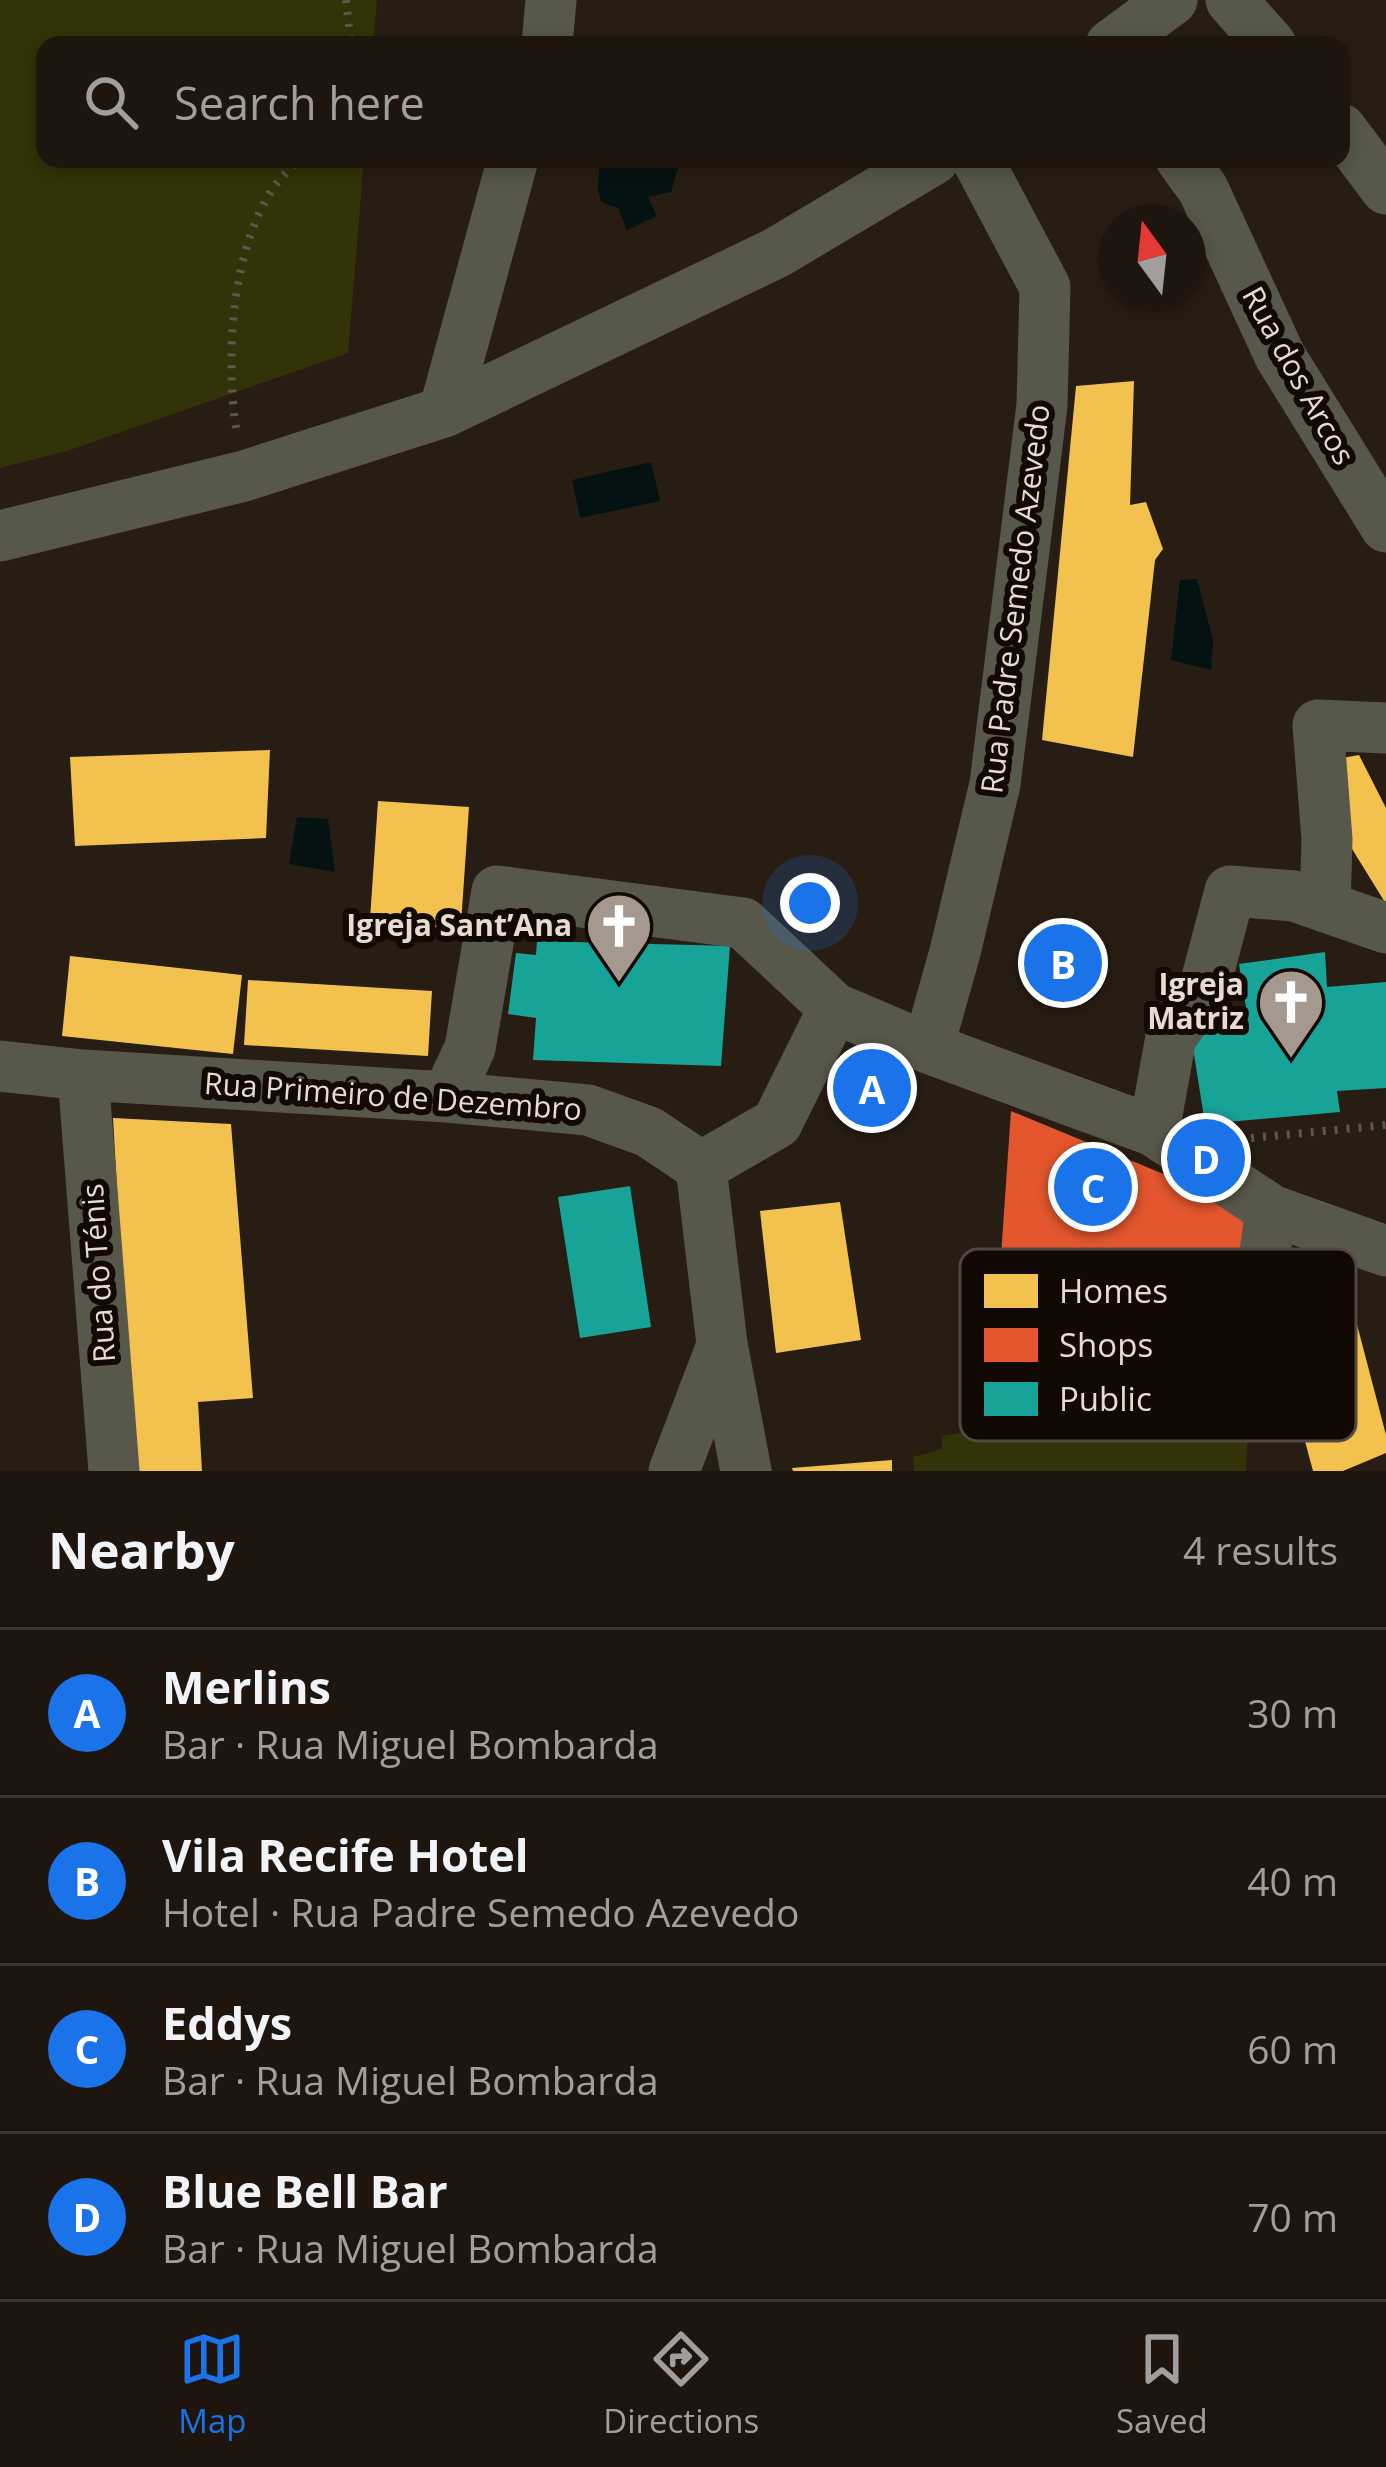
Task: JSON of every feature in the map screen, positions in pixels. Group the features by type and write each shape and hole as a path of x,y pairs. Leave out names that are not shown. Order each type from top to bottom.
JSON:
{"street":[{"path":"548,36 551,0"},
{"path":"1124,36 1172,0"},
{"path":"1232,0 1263,36"},
{"path":"1350,141 1386,189"},
{"path":"444,412 511,168"},
{"path":"0,536 244,476 444,412 776,253 919,168"},
{"name":"Rua Padre Semedo Azevedo","path":"928,1048 995,784 1042,405 1045,286 982,168"},
{"name":"Rua dos Arcos","path":"1188,168 1203,189 1280,356 1386,527"},
{"path":"1325,907 1327,839 1318,724 1386,728"},
{"path":"447,1097 470,1048 496,891 743,923 834,1008 928,1048 1154,1131 1271,1210 1386,1251"},
{"path":"1154,1131 1171,1037 1203,993 1230,891 1294,896 1386,928"},
{"path":"746,1471 722,1344 701,1167 776,1123 834,1008"},
{"name":"Rua Primeiro de Dezembro","path":"0,1066 588,1110 649,1132 701,1167"},
{"name":"Rua do Ténis","path":"83,1075 114,1471"},
{"path":"1265,1249 1271,1210"},
{"path":"674,1471 722,1344"}],"path":[{"path":"346,0 350,36"},
{"path":"244,476 231,395 238,278 255,222 291,168"},
{"path":"1244,1138 1386,1125"}],"shaded area":[{"path":"0,0 377,0 374,36 36,36 36,168 363,168 348,353 67,451 0,468"},
{"path":"599,168 678,168 671,192 648,197 657,216 627,230 618,208 601,202"},
{"path":"651,462 660,501 580,518 572,480"},
{"path":"1197,579 1213,640 1211,670 1171,660 1180,580"},
{"path":"297,817 328,819 335,872 289,864"},
{"path":"960,1433 960,1441 1247,1441 1246,1471 914,1471 913,1457 942,1449 942,1436"}],"building: Homes":[{"path":"1134,381 1130,505 1146,502 1163,549 1155,560 1133,757 1042,740 1076,386"},
{"path":"270,750 266,838 75,846 70,757"},
{"path":"1359,755 1386,808 1386,904 1333,818 1331,760"},
{"path":"378,801 469,807 460,939 369,934"},
{"path":"70,956 242,975 233,1054 62,1036"},
{"path":"248,980 432,991 428,1056 244,1045"},
{"path":"113,1118 231,1124 253,1398 198,1402 202,1471 133,1471"},
{"path":"840,1202 861,1340 776,1353 760,1211"},
{"path":"1356,1321 1386,1435 1386,1453 1343,1471 1313,1471 1305,1441 1356,1441"},
{"path":"892,1460 892,1471 792,1468"}],"building: Shops":[{"path":"1011,1111 1253,1211 1253,1249 1001,1249"}],"building: Public":[{"name":"Igreja Sant’Ana","path":"537,941 730,946 721,1066 533,1060 536,1018 508,1014 516,953 536,955"},
{"name":"Igreja Matriz","path":"1325,952 1327,987 1386,982 1386,1088 1337,1091 1340,1112 1205,1124 1191,1035 1249,1026 1239,964"},
{"path":"630,1186 651,1327 580,1338 558,1197"}],"place":[{"name":"Vila Recife Hotel","path":"1063,963"},
{"name":"Igreja Sant’Ana","path":"619,985"},
{"name":"Igreja Matriz","path":"1291,1061"},
{"name":"Merlins","path":"872,1088"},
{"name":"Blue Bell Bar","path":"1206,1158"},
{"name":"Eddys","path":"1093,1187"}]}
